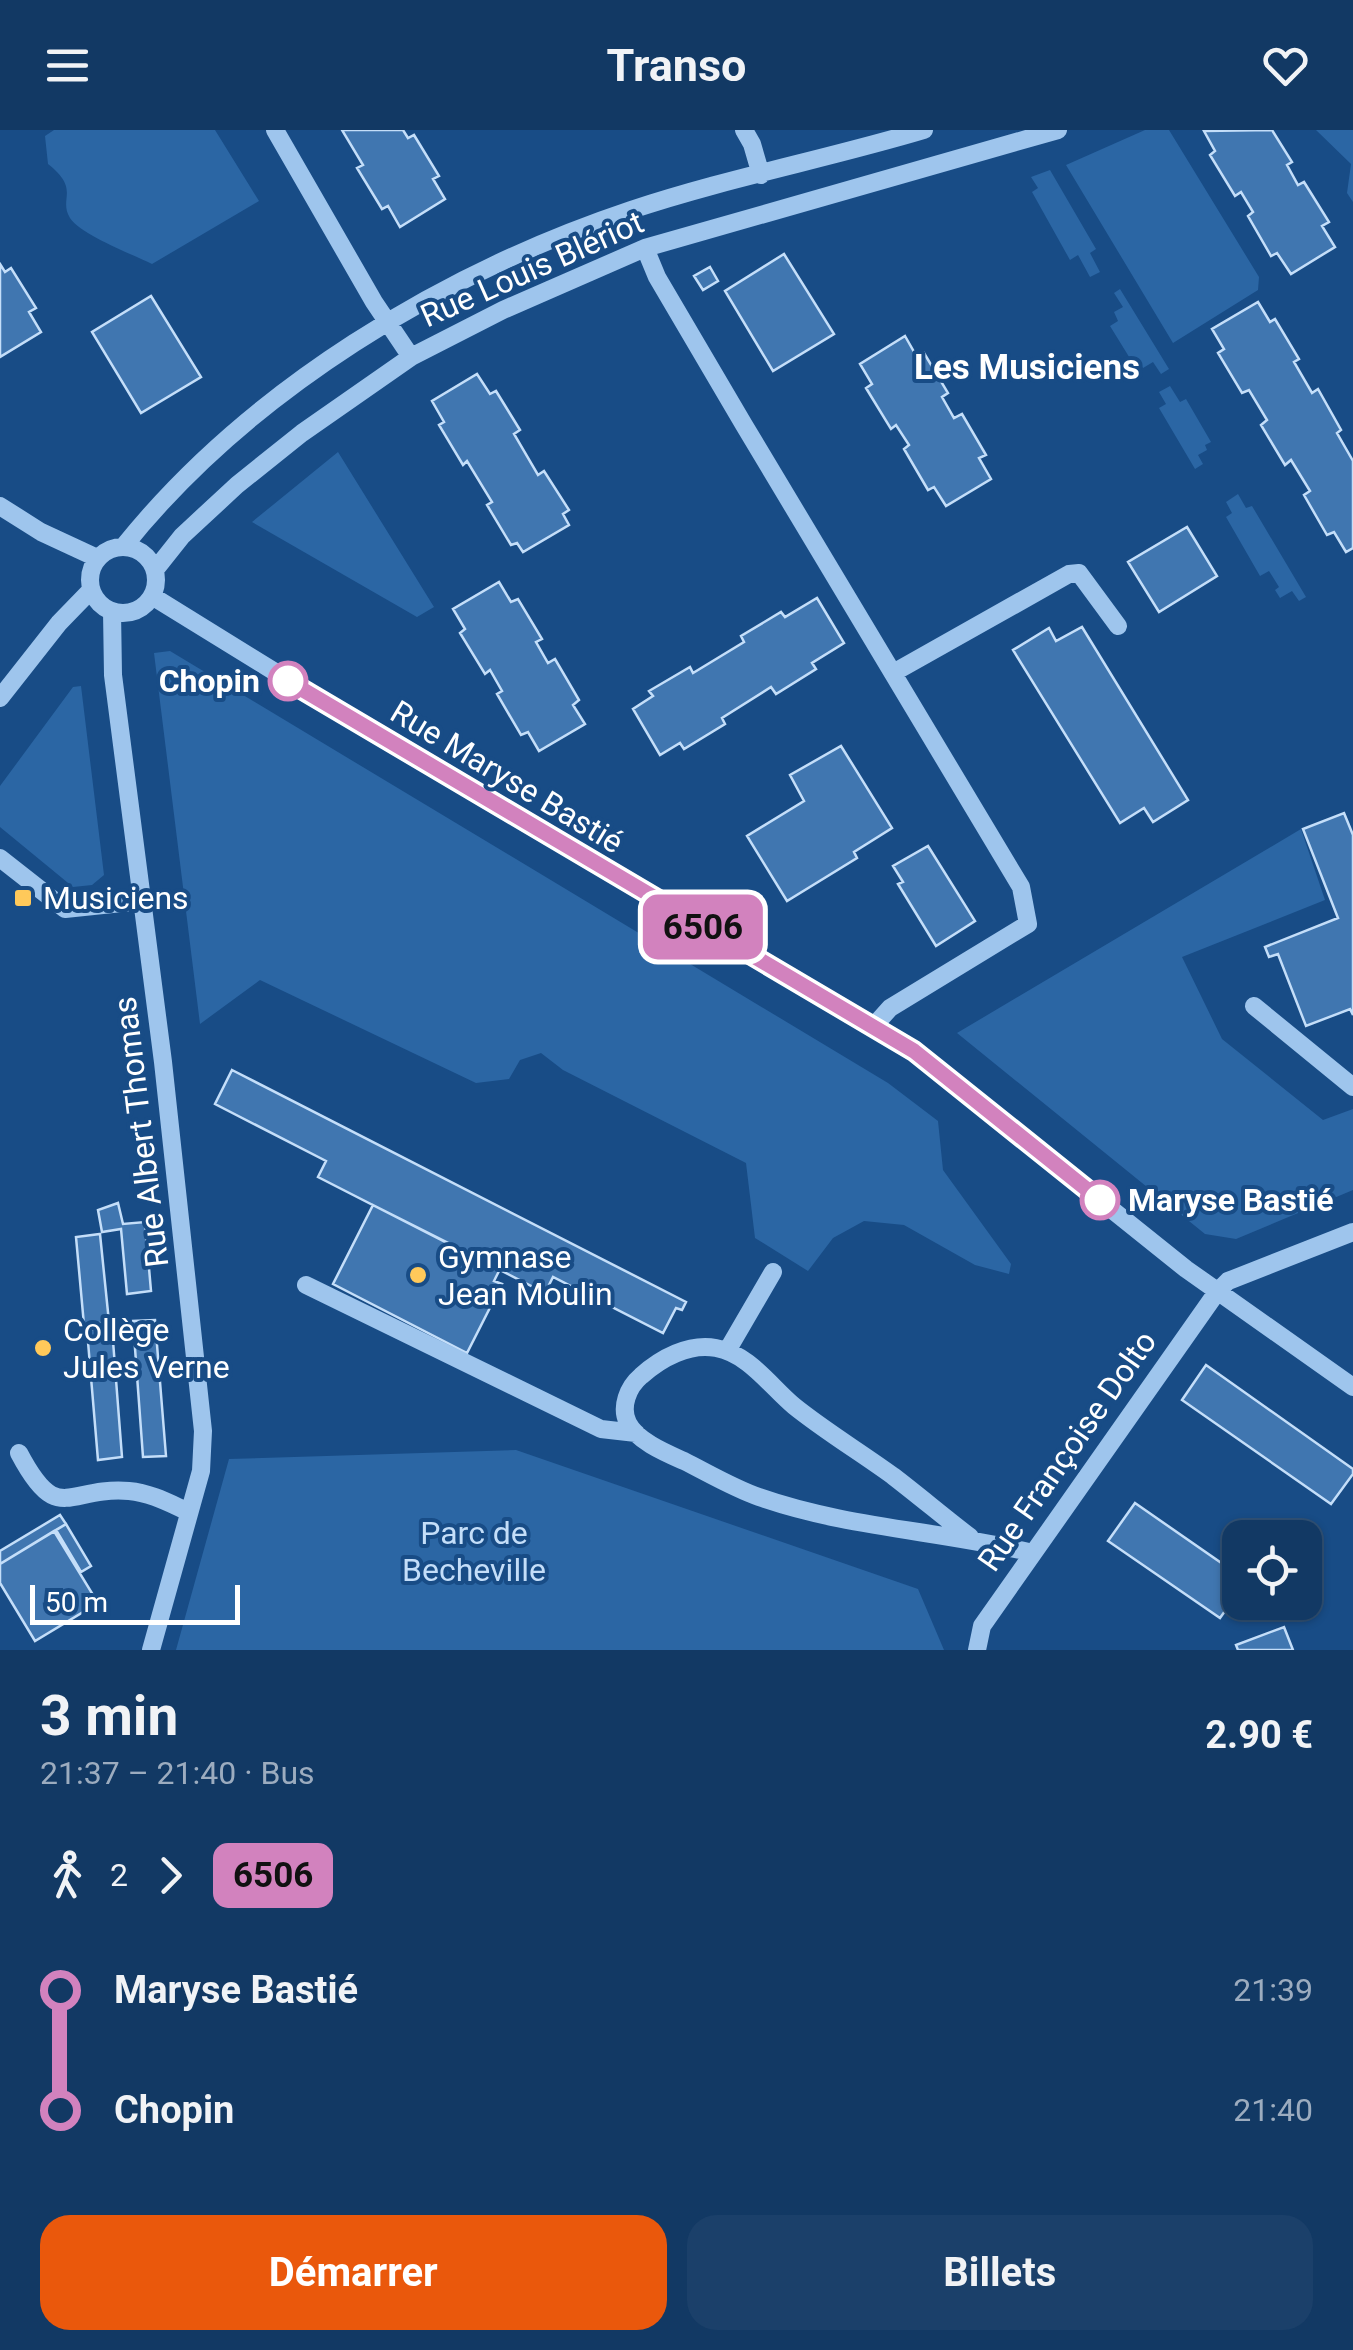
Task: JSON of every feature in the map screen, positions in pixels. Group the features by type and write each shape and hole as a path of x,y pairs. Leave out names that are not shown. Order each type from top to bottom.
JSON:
{"street":[{"path":"275,130 411,357"},
{"path":"744,130 761,175"},
{"name":"Rue Louis Blériot","path":"124,546 154,509 225,442 286,392 387,322 434,295 580,229 632,210 924,130"},
{"name":"Rue Louis Blériot","path":"155,570 182,536 238,484 348,398 411,357 560,283 645,248 1058,130"},
{"path":"645,248 657,276 744,425 1022,887 1028,924 890,1008 873,1027"},
{"path":"0,506 42,532 97,558"},
{"path":"124,546 138,549 155,570 152,596 130,612 112,611 96,600 89,579 97,558 109,549 124,546"},
{"path":"893,673 1068,574 1079,573 1118,626"},
{"path":"0,698 58,623 91,590"},
{"name":"Rue Maryse Bastié","path":"152,596 366,728 914,1051 1217,1292 1353,1387"},
{"name":"Rue Albert Thomas","path":"112,611 113,675 168,1100 202,1408 201,1471 151,1650"},
{"path":"0,858 65,908 141,900"},
{"path":"1254,1006 1353,1087"},
{"path":"1217,1292 1228,1281 1353,1232"},
{"path":"727,1351 773,1272"},
{"path":"306,1286 601,1429 636,1434"},
{"name":"Rue Françoise Dolto","path":"978,1650 982,1626 1217,1292"},
{"path":"970,1537 794,1406 740,1356 698,1347 678,1352 631,1384 626,1420 636,1434 672,1456 758,1497 901,1530 970,1537 1033,1553"},
{"path":"19,1453 45,1494 58,1499 126,1491 154,1496 189,1512"}],"green space":[{"path":"54,130 215,130 259,201 152,264 96,237 70,218 64,181 48,164 45,136"},
{"path":"1145,130 1169,130 1259,277 1258,290 1173,343 1066,165"},
{"path":"1316,130 1353,130 1353,202 1347,193 1351,164"},
{"path":"1050,170 1096,249 1090,253 1100,272 1090,277 1078,255 1070,260 1032,192 1038,188 1031,177"},
{"path":"1120,289 1169,369 1161,374 1153,362 1143,368 1136,357 1131,360 1110,326 1118,321 1114,312 1123,307 1114,293"},
{"path":"1170,386 1180,402 1186,399 1211,442 1198,455 1203,464 1195,469 1159,408 1166,404 1159,392"},
{"path":"338,452 434,607 417,617 252,522"},
{"path":"1238,494 1246,508 1252,506 1306,597 1299,601 1292,591 1280,598 1275,590 1279,587 1269,571 1260,576 1226,517 1232,513 1226,502"},
{"path":"170,651 888,1083 938,1121 943,1170 1011,1264 1009,1274 975,1265 904,1225 864,1221 833,1238 808,1271 755,1238 746,1163 563,1070 541,1053 520,1060 509,1079 476,1083 260,980 200,1024 154,653"},
{"path":"81,686 104,875 92,885 73,887 0,827 0,786 73,687"},
{"path":"1301,829 1325,900 1182,957 1222,1039 1323,1120 1353,1109 1353,1190 1236,1239 1205,1234 957,1033"},
{"name":"Parc de Becheville","path":"516,1450 918,1589 944,1650 176,1650 229,1459"}],"building":[{"path":"342,130 403,130 408,138 414,135 439,176 433,179 445,199 400,227 388,206 382,209 357,168 363,165"},
{"path":"1272,130 1292,162 1287,165 1298,185 1304,182 1329,222 1322,226 1335,247 1291,274 1277,253 1271,256 1248,216 1253,212 1241,192 1235,196 1210,155 1215,151 1204,131"},
{"path":"784,254 834,334 773,371 725,291"},
{"path":"0,264 5,272 11,268 36,308 29,312 41,332 0,357"},
{"path":"710,267 718,281 703,290 694,276"},
{"path":"151,296 201,377 141,413 92,332"},
{"path":"1258,302 1270,322 1275,319 1299,359 1294,362 1312,393 1318,389 1353,461 1353,548 1346,552 1334,532 1327,535 1304,495 1310,491 1291,460 1285,465 1261,425 1267,420 1249,390 1242,393 1218,353 1224,349 1212,329"},
{"path":"905,336 917,357 924,353 948,393 942,397 954,418 962,414 986,455 979,458 991,479 946,506 934,487 928,490 904,449 909,445 896,425 891,429 866,388 872,384 860,364"},
{"path":"477,374 490,394 496,391 520,430 514,434 538,475 544,471 569,510 563,514 569,525 523,552 517,543 511,545 487,505 492,502 439,425 444,422 432,401"},
{"path":"1187,527 1217,576 1159,612 1128,562"},
{"path":"499,582 511,602 518,599 542,639 536,642 548,663 555,659 579,700 573,705 585,724 539,751 528,732 521,735 497,694 502,691 490,670 485,674 460,633 465,629 453,609"},
{"path":"817,598 844,643 812,663 816,669 776,694 771,687 722,718 725,724 684,749 680,743 660,755 633,709 653,696 649,691 690,667 693,673 744,642 741,636 781,612 785,617"},
{"path":"1082,627 1188,800 1153,822 1144,808 1120,823 1013,650 1049,628 1056,641"},
{"path":"841,746 892,828 854,852 857,858 787,901 747,836 804,801 790,775"},
{"path":"1344,813 1353,835 1353,1015 1350,1009 1306,1026 1278,954 1269,957 1265,947 1338,918 1303,829"},
{"path":"928,846 975,921 936,946 898,884 903,882 893,866"},
{"path":"232,1070 686,1302 682,1310 676,1308 663,1333 553,1277 545,1293 318,1177 326,1161 215,1104"},
{"path":"118,1203 123,1224 145,1222 151,1291 127,1294 121,1229 102,1232 98,1210"},
{"name":"Gymnase Jean Moulin","path":"373,1205 500,1269 494,1281 502,1284 467,1353 333,1284"},
{"path":"100,1234 109,1322 84,1325 76,1237"},
{"path":"155,1320 166,1456 143,1457 133,1321"},
{"path":"112,1328 122,1457 98,1460 87,1330"},
{"path":"1206,1365 1353,1469 1331,1504 1182,1400"},
{"path":"1135,1503 1222,1563 1222,1615 1220,1618 1108,1541"},
{"path":"60,1515 66,1524 0,1564 0,1551"},
{"path":"66,1524 91,1566 81,1572 56,1530"},
{"path":"54,1531 98,1603 35,1641 0,1583 0,1564"},
{"path":"1284,1627 1293,1650 1238,1650 1236,1645"}],"bus line":[{"name":"6506","path":"288,681 914,1051 1100,1200"}],"place":[{"name":"Chopin","path":"288,681"},
{"name":"Musiciens","path":"23,898"},
{"name":"Maryse Bastié","path":"1100,1200"},
{"name":"Gymnase Jean Moulin","path":"418,1275"},
{"name":"Collège Jules Verne","path":"43,1348"}],"district":[{"name":"Les Musiciens","path":"1027,367"}]}
